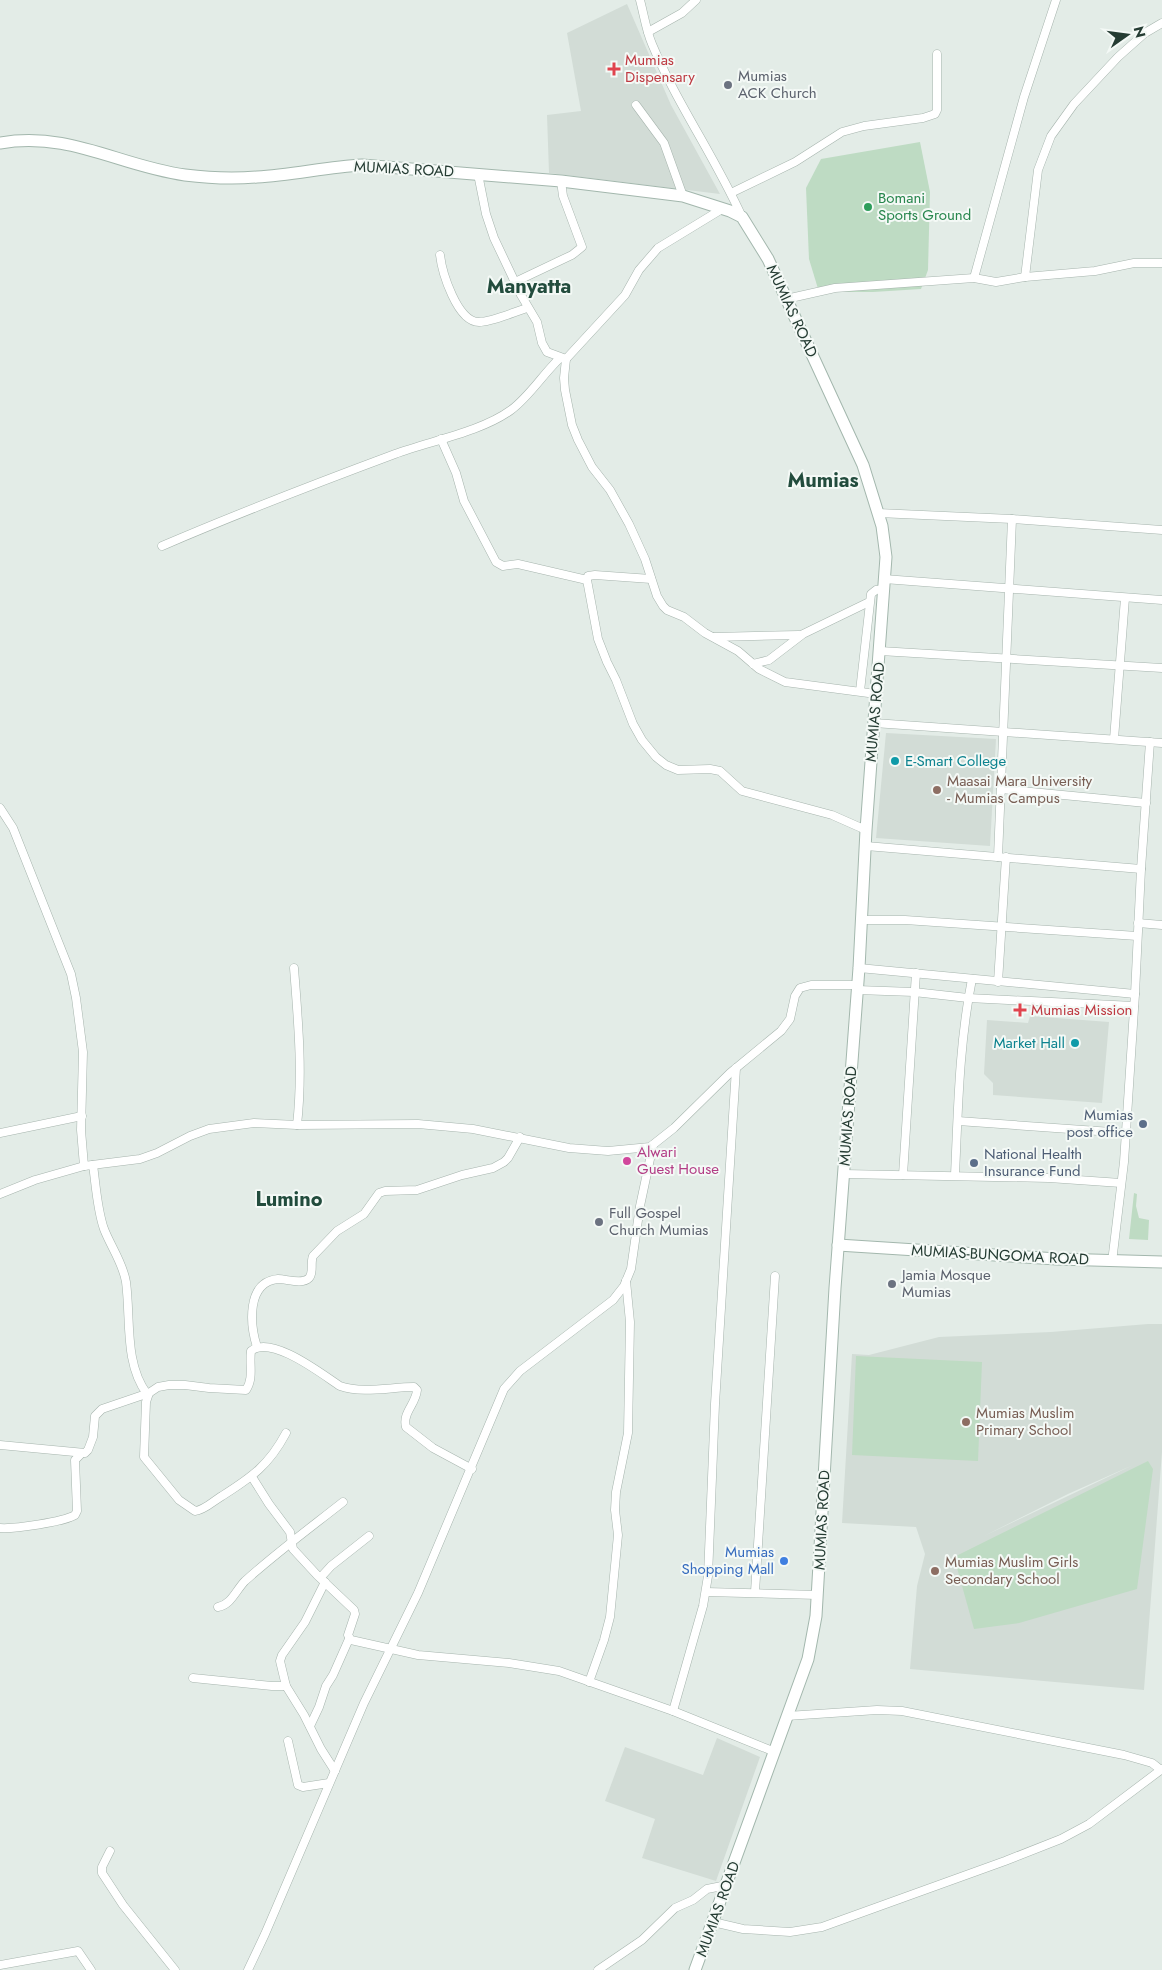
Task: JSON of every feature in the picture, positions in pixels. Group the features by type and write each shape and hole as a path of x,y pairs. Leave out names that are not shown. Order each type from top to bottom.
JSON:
{"street":[{"path":"640,0 648,32 673,89 731,193 742,217"},
{"path":"648,32 682,13 696,0"},
{"path":"974,278 1024,97 1056,0"},
{"path":"1025,277 1038,170 1051,136 1074,104 1118,57 1145,33 1162,23"},
{"path":"731,193 795,162 842,132 864,126 922,118 935,114 937,110 937,54"},
{"path":"636,105 664,143 683,196"},
{"name":"MUMIAS ROAD","path":"0,143 18,140 58,142 96,151 158,170 208,177 233,179 259,177 335,166 362,165 561,181 683,196 722,208 742,217 768,259 863,465 882,526 885,544 884,584 866,830 860,968 838,1245 818,1595 811,1647 696,1970"},
{"path":"478,174 488,220 527,308 537,322 542,344 547,352 563,358"},
{"path":"515,282 572,255 582,247 563,196 561,181"},
{"path":"162,546 266,502 485,423 511,410 625,295 639,270 658,248 722,208"},
{"path":"440,255 442,268 451,294 465,313 475,321 483,321 527,308"},
{"path":"786,299 835,288 974,278 996,282 1025,277 1096,271 1134,263 1162,262"},
{"path":"563,358 565,390 578,440 592,468 610,490 629,524 645,559 657,596 663,606 667,610 684,617 712,637 738,651 753,664 785,682 876,694"},
{"path":"442,439 456,473 464,501 496,562 503,566 518,564 586,580"},
{"path":"878,513 1012,519 1162,530"},
{"path":"998,982 1002,926 1001,789 1012,519"},
{"path":"586,580 588,576 595,575 651,579"},
{"path":"586,580 598,639 607,662 633,724 642,740 656,757 666,765 678,770 710,769 720,771 742,791 832,815 866,830"},
{"path":"860,691 869,602 872,592 884,584 1010,589 1162,600"},
{"path":"1114,739 1125,598"},
{"path":"753,664 769,660 803,634 869,602"},
{"path":"712,637 803,634"},
{"path":"880,651 1162,668"},
{"path":"874,723 1162,743"},
{"path":"1112,1262 1126,1133 1150,742"},
{"path":"1001,789 1146,804"},
{"path":"0,808 14,828 71,974 80,1020 83,1052 82,1116 84,1166"},
{"path":"866,846 1141,869"},
{"path":"862,920 905,920 1137,936"},
{"path":"1138,923 1162,926"},
{"path":"294,968 301,1067 301,1094 297,1125"},
{"path":"860,968 1135,994"},
{"path":"903,1175 916,973"},
{"path":"955,1175 961,1063 972,979"},
{"path":"0,1194 34,1180 84,1166 140,1159 157,1153 190,1136 218,1127 254,1122 297,1125 418,1124 473,1129 569,1148 595,1150 642,1148 653,1145 668,1134 736,1068 784,1028 790,1019 800,988 812,985 968,998 1134,1006"},
{"path":"673,1711 706,1592 715,1404 736,1068"},
{"path":"0,1133 82,1116"},
{"path":"958,1121 1126,1133"},
{"path":"257,1347 252,1323 253,1305 257,1294 264,1285 277,1280 307,1280 311,1274 311,1260 313,1256 337,1231 364,1214 379,1193 385,1191 417,1190 462,1175 494,1168 508,1158 520,1137"},
{"path":"248,1970 364,1703 392,1649 472,1468 504,1389 511,1380 545,1351 613,1300 626,1281 631,1269 640,1206 653,1145"},
{"path":"93,1165 104,1229 120,1264 126,1283 128,1336 139,1382 148,1394"},
{"path":"844,1174 1049,1178 1121,1183"},
{"name":"MUMIAS-BUNGOMA ROAD","path":"838,1245 1112,1262 1162,1262"},
{"path":"755,1592 775,1276"},
{"path":"589,1682 610,1617 618,1535 615,1510 616,1492 628,1434 630,1322 626,1281"},
{"path":"0,1528 17,1528 75,1515 77,1511 75,1460 87,1451 91,1443 94,1419 99,1410 148,1394 158,1388 178,1385 246,1390 251,1376 251,1351 262,1346 295,1355 347,1389 414,1387 417,1390 416,1397 405,1417 406,1427 433,1448 472,1468"},
{"path":"148,1394 143,1455 184,1504 195,1511 200,1510 252,1477 273,1454 286,1433"},
{"path":"0,1446 81,1454"},
{"path":"252,1477 290,1532 293,1549 354,1611 348,1635 349,1639 326,1686 310,1726"},
{"path":"218,1607 227,1604 247,1579 343,1502"},
{"path":"335,1771 286,1686 280,1658 305,1622 330,1566 368,1536"},
{"path":"706,1592 818,1595"},
{"path":"349,1639 418,1655 538,1667 559,1671 673,1711 775,1752"},
{"path":"193,1678 286,1686"},
{"path":"713,1922 743,1929 790,1932 822,1927 1061,1839 1089,1824 1160,1773 1152,1763 1124,1756 902,1711 877,1710 787,1716"},
{"path":"288,1740 298,1785 303,1787 329,1783"},
{"path":"110,1850 102,1868 102,1875 123,1905 175,1970"},
{"path":"598,1970 642,1940 675,1908 694,1900 707,1890 727,1884"},
{"path":"0,1965 78,1950 82,1953 91,1970"}],"shaded area":[{"name":"Mumias Dispensary","path":"627,4 671,105 720,194 549,173 547,115 581,111 567,33"},
{"name":"Maasai Mara University - Mumias Campus","path":"886,733 996,739 990,846 876,838"},
{"path":"1030,1016 1109,1022 1102,1103 993,1095 993,1083 984,1074 987,1020 1028,1023"},
{"path":"1162,1324 1162,1452 1144,1690 910,1669 917,1586 925,1554 916,1527 842,1523 852,1354 869,1355 939,1337 1051,1332","holes":["1133,1465 984,1536 1068,1494"]},
{"path":"717,1738 760,1757 716,1881 642,1858 655,1819 605,1801 625,1747 703,1775"}],"green space":[{"name":"Bomani Sports Ground","path":"920,142 930,192 928,270 921,289 873,292 819,292 809,259 806,188 821,159"},
{"path":"1134,1193 1137,1194 1136,1206 1139,1218 1149,1220 1148,1240 1129,1239"},
{"path":"856,1356 982,1362 978,1461 852,1455"},
{"path":"1148,1461 1153,1469 1137,1589 1019,1623 974,1629 954,1557"}],"place":[{"name":"Mumias Dispensary","path":"614,69"},
{"name":"Mumias ACK Church","path":"728,85"},
{"name":"Bomani Sports Ground","path":"868,207"},
{"name":"E-Smart College","path":"895,761"},
{"name":"Maasai Mara University - Mumias Campus","path":"937,790"},
{"name":"Mumias Mission","path":"1020,1010"},
{"name":"Market Hall","path":"1075,1043"},
{"name":"Mumias post office","path":"1143,1124"},
{"name":"Alwari Guest House","path":"627,1161"},
{"name":"National Health Insurance Fund","path":"974,1163"},
{"name":"Full Gospel Church Mumias","path":"599,1222"},
{"name":"Jamia Mosque Mumias","path":"892,1284"},
{"name":"Mumias Muslim Primary School","path":"966,1422"},
{"name":"Mumias Shopping Mall","path":"784,1561"},
{"name":"Mumias Muslim Girls Secondary School","path":"935,1571"}],"district":[{"name":"Manyatta","path":"529,286"},
{"name":"Mumias","path":"823,480"},
{"name":"Lumino","path":"289,1199"}]}
